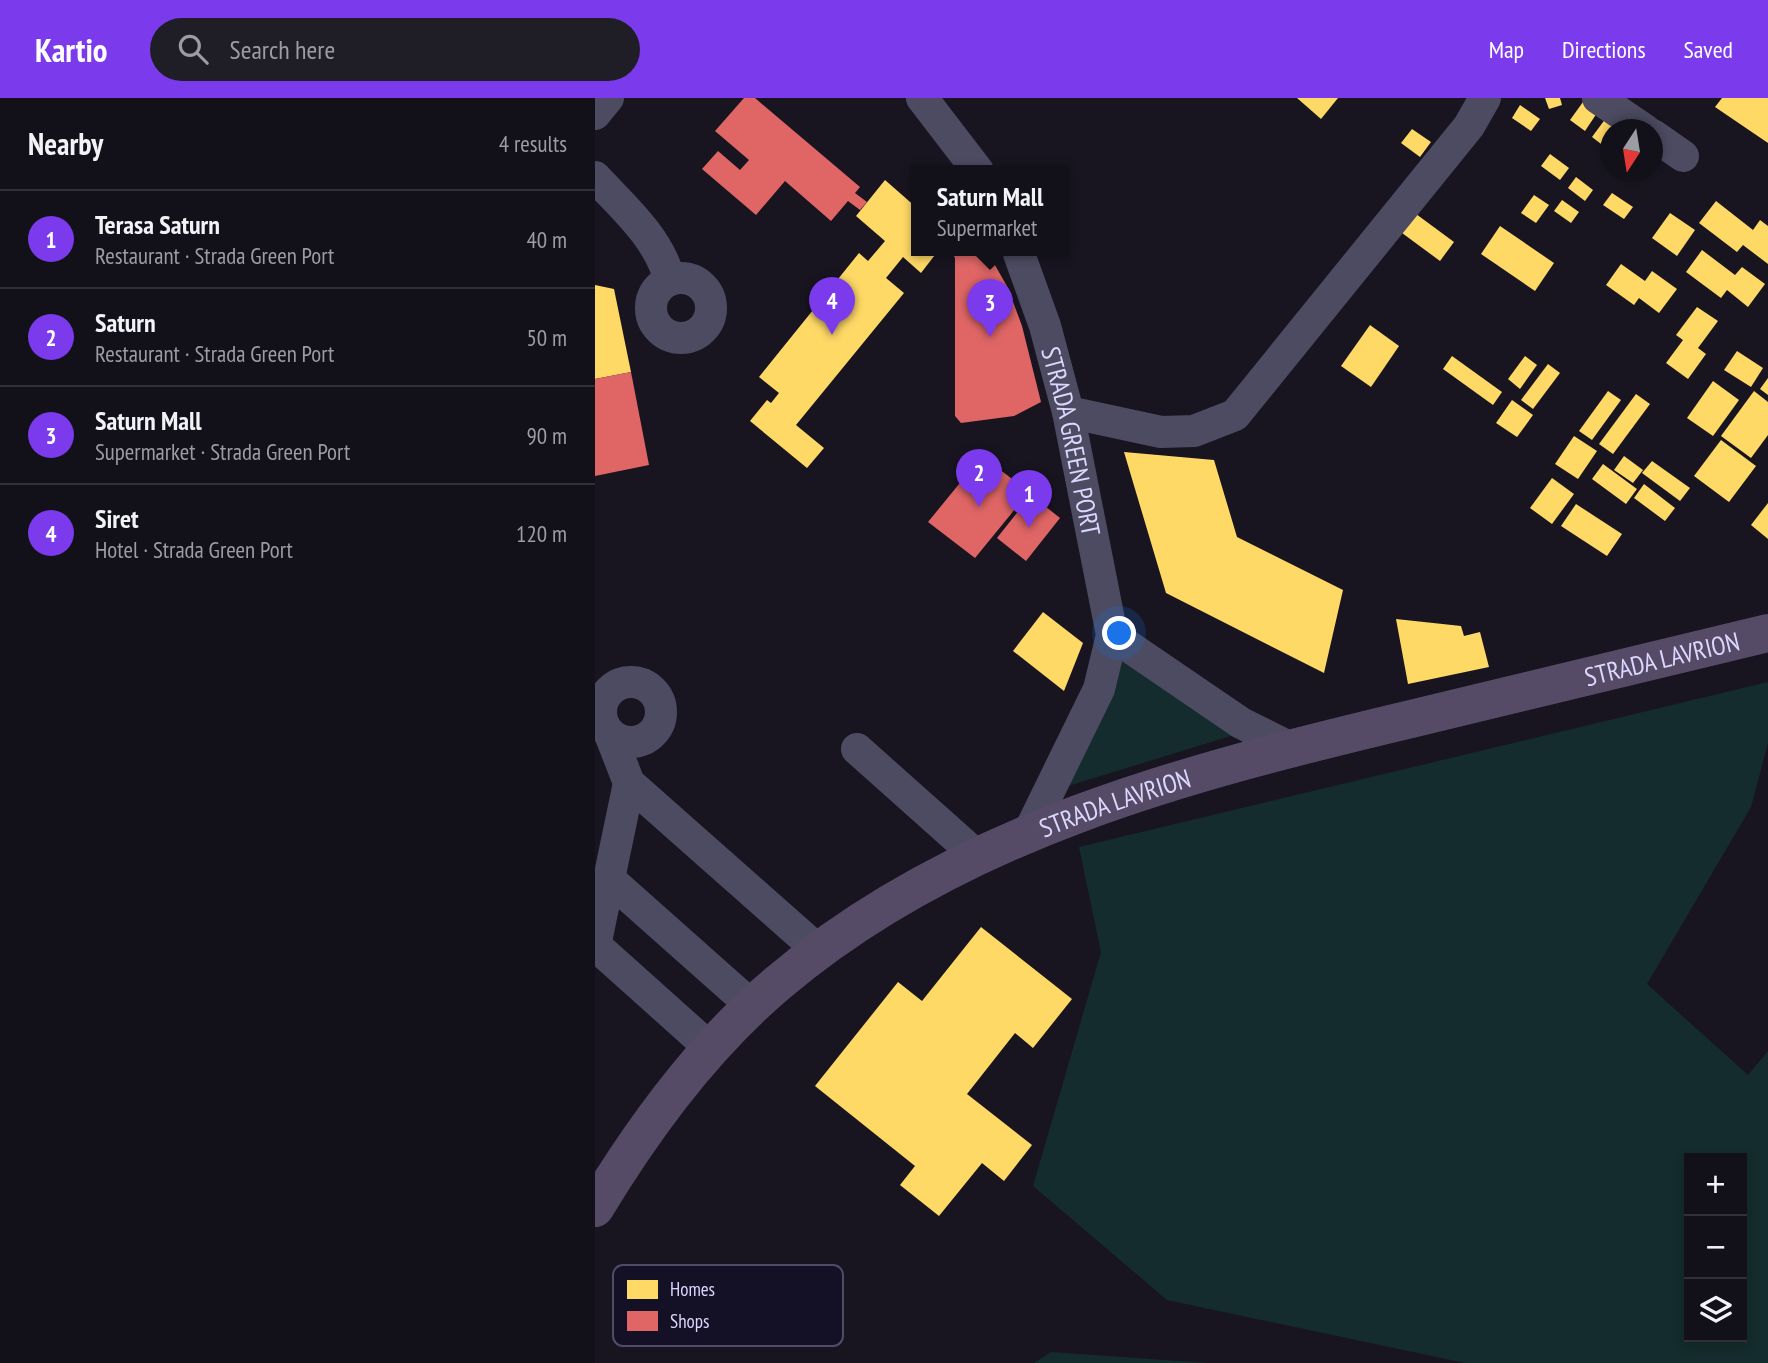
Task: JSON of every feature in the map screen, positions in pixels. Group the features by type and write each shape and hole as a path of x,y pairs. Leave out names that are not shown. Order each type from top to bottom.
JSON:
{"main road":[{"name":"STRADA LAVRION","path":"595,1208 661,1109 710,1048 753,1006 819,950 859,922 977,856 1029,832 1208,770 1768,633"}],"street":[{"path":"1068,412 1161,432 1194,431 1235,415 1469,126 1485,98"},
{"path":"1598,98 1629,119"},
{"path":"926,100 974,165"},
{"path":"1663,142 1683,156"},
{"path":"595,177 651,238 670,280"},
{"name":"STRADA GREEN PORT","path":"1020,256 1045,326 1068,412 1112,635 1099,689 1029,832"},
{"path":"1112,635 1241,723 1291,748"},
{"path":"610,734 628,783 819,950"},
{"path":"856,748 977,856"},
{"path":"628,783 595,946 710,1048"},
{"path":"609,879 753,1006"}],"green space":[{"path":"1122,661 1234,735 1068,786"},
{"path":"1768,682 1768,743 1751,807 1647,984 1748,1075 1768,1051 1768,1363 1465,1363 1167,1300 1033,1186 1101,952 1079,847"},
{"path":"1051,1352 1207,1363 1034,1363"}],"building: Homes":[{"path":"1297,98 1338,98 1321,119"},
{"path":"1545,98 1560,98 1562,105 1549,109"},
{"path":"1722,98 1768,98 1768,143 1715,107"},
{"path":"1583,102 1597,113 1585,131 1570,120"},
{"path":"1520,105 1540,119 1531,131 1512,118"},
{"path":"1600,126 1600,143 1592,137"},
{"path":"1412,129 1431,142 1420,157 1401,143"},
{"path":"1550,154 1569,168 1560,180 1541,166"},
{"path":"1576,177 1593,190 1585,201 1568,188"},
{"path":"885,180 911,203 911,256 934,256 921,273 903,257 886,278 904,293 796,425 824,448 807,468 750,421 767,400 771,403 779,393 759,377 859,253 868,261 885,241 856,216"},
{"path":"1612,193 1633,207 1624,219 1603,205"},
{"path":"1534,195 1549,205 1536,223 1521,213"},
{"path":"1562,200 1579,212 1571,223 1554,211"},
{"path":"1716,201 1753,230 1760,220 1768,226 1768,264 1743,245 1737,252 1699,223"},
{"path":"1412,211 1454,242 1440,261 1398,230"},
{"path":"1670,213 1695,230 1677,256 1652,238"},
{"path":"1500,226 1554,263 1535,291 1481,254"},
{"path":"1702,250 1735,275 1742,267 1765,284 1748,307 1727,290 1721,298 1686,272"},
{"path":"1621,264 1645,281 1652,271 1677,289 1659,313 1639,298 1634,305 1606,285"},
{"path":"595,285 614,289 631,372 595,379"},
{"path":"1697,307 1718,321 1698,348 1706,354 1688,379 1666,363 1683,340 1676,335"},
{"path":"1370,325 1399,346 1371,387 1341,366"},
{"path":"1737,351 1763,368 1751,387 1724,370"},
{"path":"1452,356 1502,392 1493,405 1443,369"},
{"path":"1525,356 1537,365 1520,389 1508,379"},
{"path":"1548,364 1560,373 1533,409 1521,400"},
{"path":"1768,378 1768,395 1760,389"},
{"path":"1713,381 1739,400 1713,436 1687,418"},
{"path":"1608,391 1621,400 1592,440 1579,431"},
{"path":"1754,391 1768,402 1768,435 1751,458 1721,436"},
{"path":"1636,394 1650,404 1613,454 1599,444"},
{"path":"1512,400 1533,415 1517,437 1496,423"},
{"path":"1574,436 1597,451 1578,479 1555,464"},
{"path":"1721,440 1756,466 1729,502 1694,476"},
{"path":"1124,452 1214,460 1237,537 1343,590 1324,673 1166,593"},
{"path":"1624,456 1643,470 1633,483 1614,470"},
{"path":"1652,461 1690,488 1680,501 1642,473"},
{"path":"1603,464 1637,489 1626,504 1592,479"},
{"path":"1552,478 1574,494 1552,524 1530,508"},
{"path":"1644,484 1675,508 1665,521 1634,498"},
{"path":"1768,503 1768,539 1751,525"},
{"path":"1576,504 1622,534 1607,556 1561,526"},
{"path":"1043,612 1083,643 1064,691 1013,651"},
{"path":"1396,619 1461,626 1464,636 1480,632 1489,667 1408,684"},
{"path":"981,927 1072,999 1033,1048 1015,1033 967,1094 1032,1145 1004,1181 982,1163 939,1216 900,1185 915,1166 815,1086 898,982 922,1001"}],"building: Shops":[{"path":"744,98 755,98 860,187 855,193 867,202 860,210 848,201 831,221 785,181 756,215 702,169 718,151 740,170 749,160 715,131"},
{"path":"954,256 990,256 1008,288 1022,326 1041,402 1014,416 961,423 955,416"},
{"path":"631,372 649,465 595,476 595,379"},
{"path":"982,456 1029,492 975,558 928,522"},
{"path":"1031,495 1060,518 1026,561 997,538"}],"place":[{"name":"Siret","path":"832,335"},
{"name":"Saturn Mall","path":"990,337"},
{"name":"Saturn","path":"979,507"},
{"name":"Terasa Saturn","path":"1029,528"}]}
